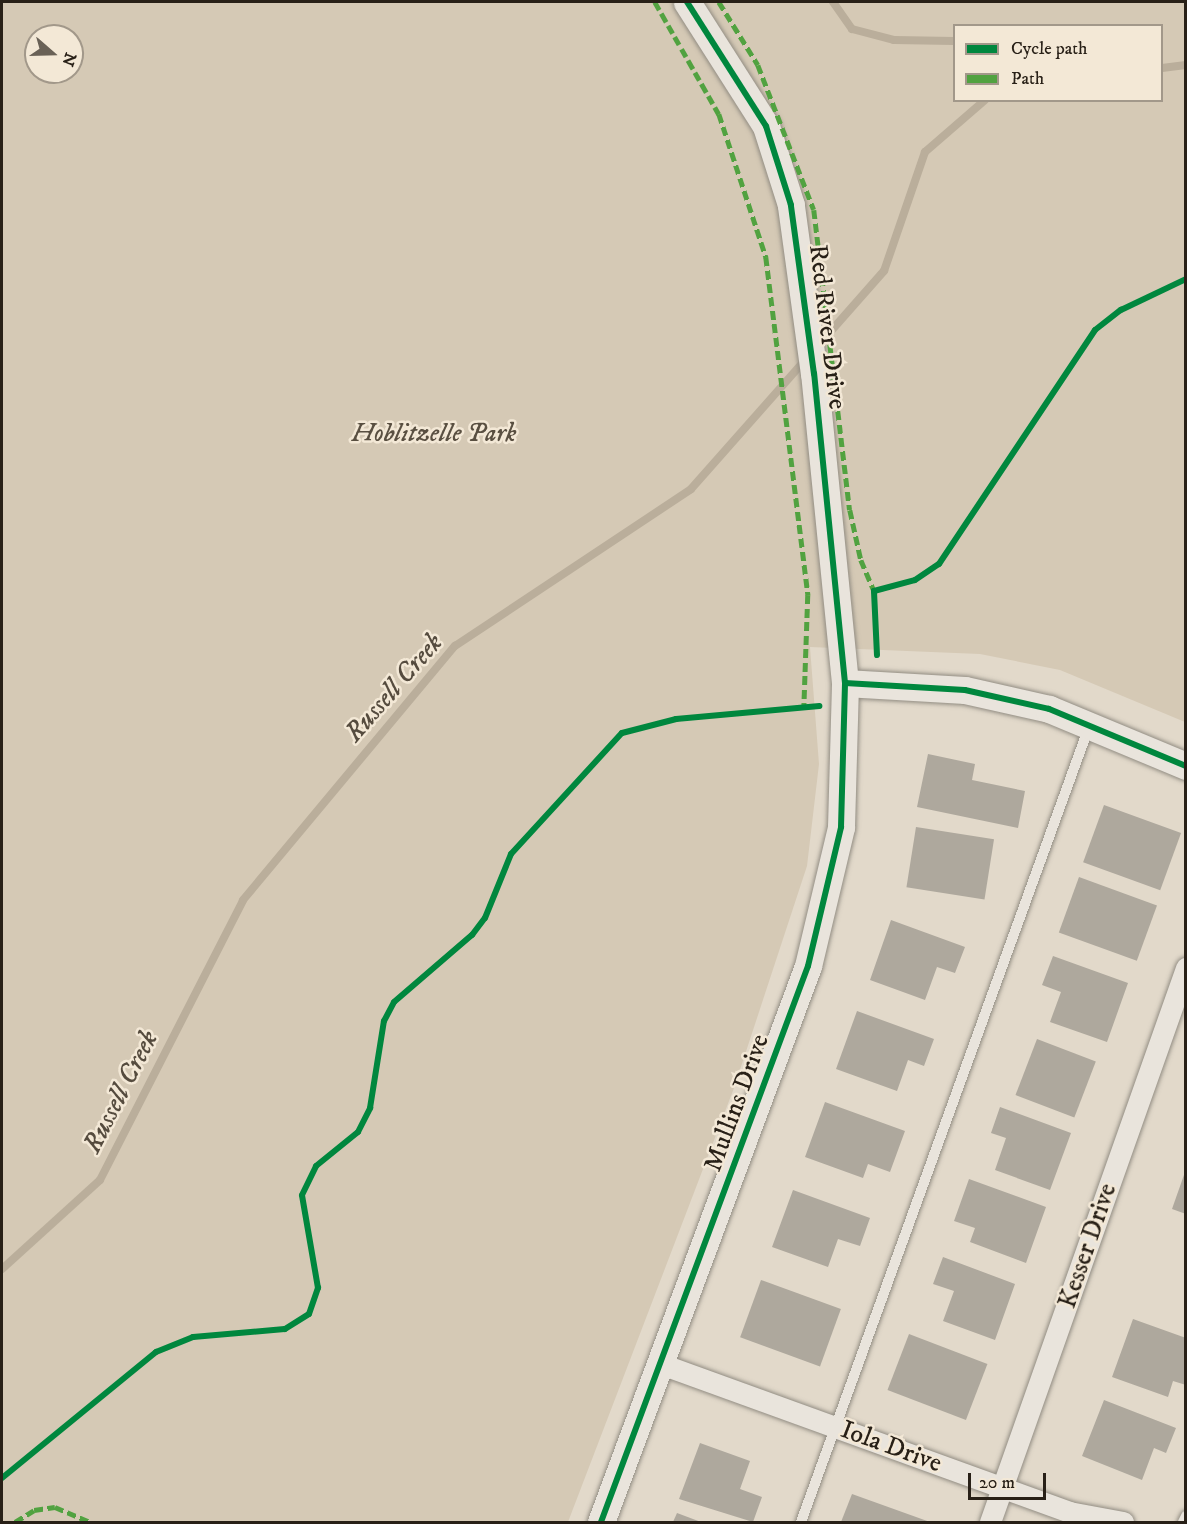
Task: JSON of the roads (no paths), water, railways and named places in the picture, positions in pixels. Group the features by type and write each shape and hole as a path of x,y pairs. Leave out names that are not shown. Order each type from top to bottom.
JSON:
{"street":[{"name":"Red River Drive","path":"687,2 766,126 794,224 845,683"},
{"path":"845,683 965,690 1090,724 1185,766"},
{"name":"Mullins Drive","path":"601,1522 662,1364 808,966 841,827 845,683"},
{"name":"Kesser Drive","path":"990,1522 1185,968"},
{"name":"Iola Drive","path":"662,1364 1069,1512 1124,1522"}],"lane":[{"path":"801,1522 1090,724"},
{"path":"1183,1522 1185,1516"}],"waterway":[{"path":"833,2 852,29 894,40 953,41"},
{"name":"Russell Creek","path":"1163,68 1186,65"},
{"name":"Russell Creek","path":"816,348 884,271 925,152 983,102"},
{"name":"Russell Creek","path":"2,1269 100,1180 243,900 455,646 691,489 806,359"}],"park label":[{"name":"Hoblitzelle Park","path":"434,434"}]}
